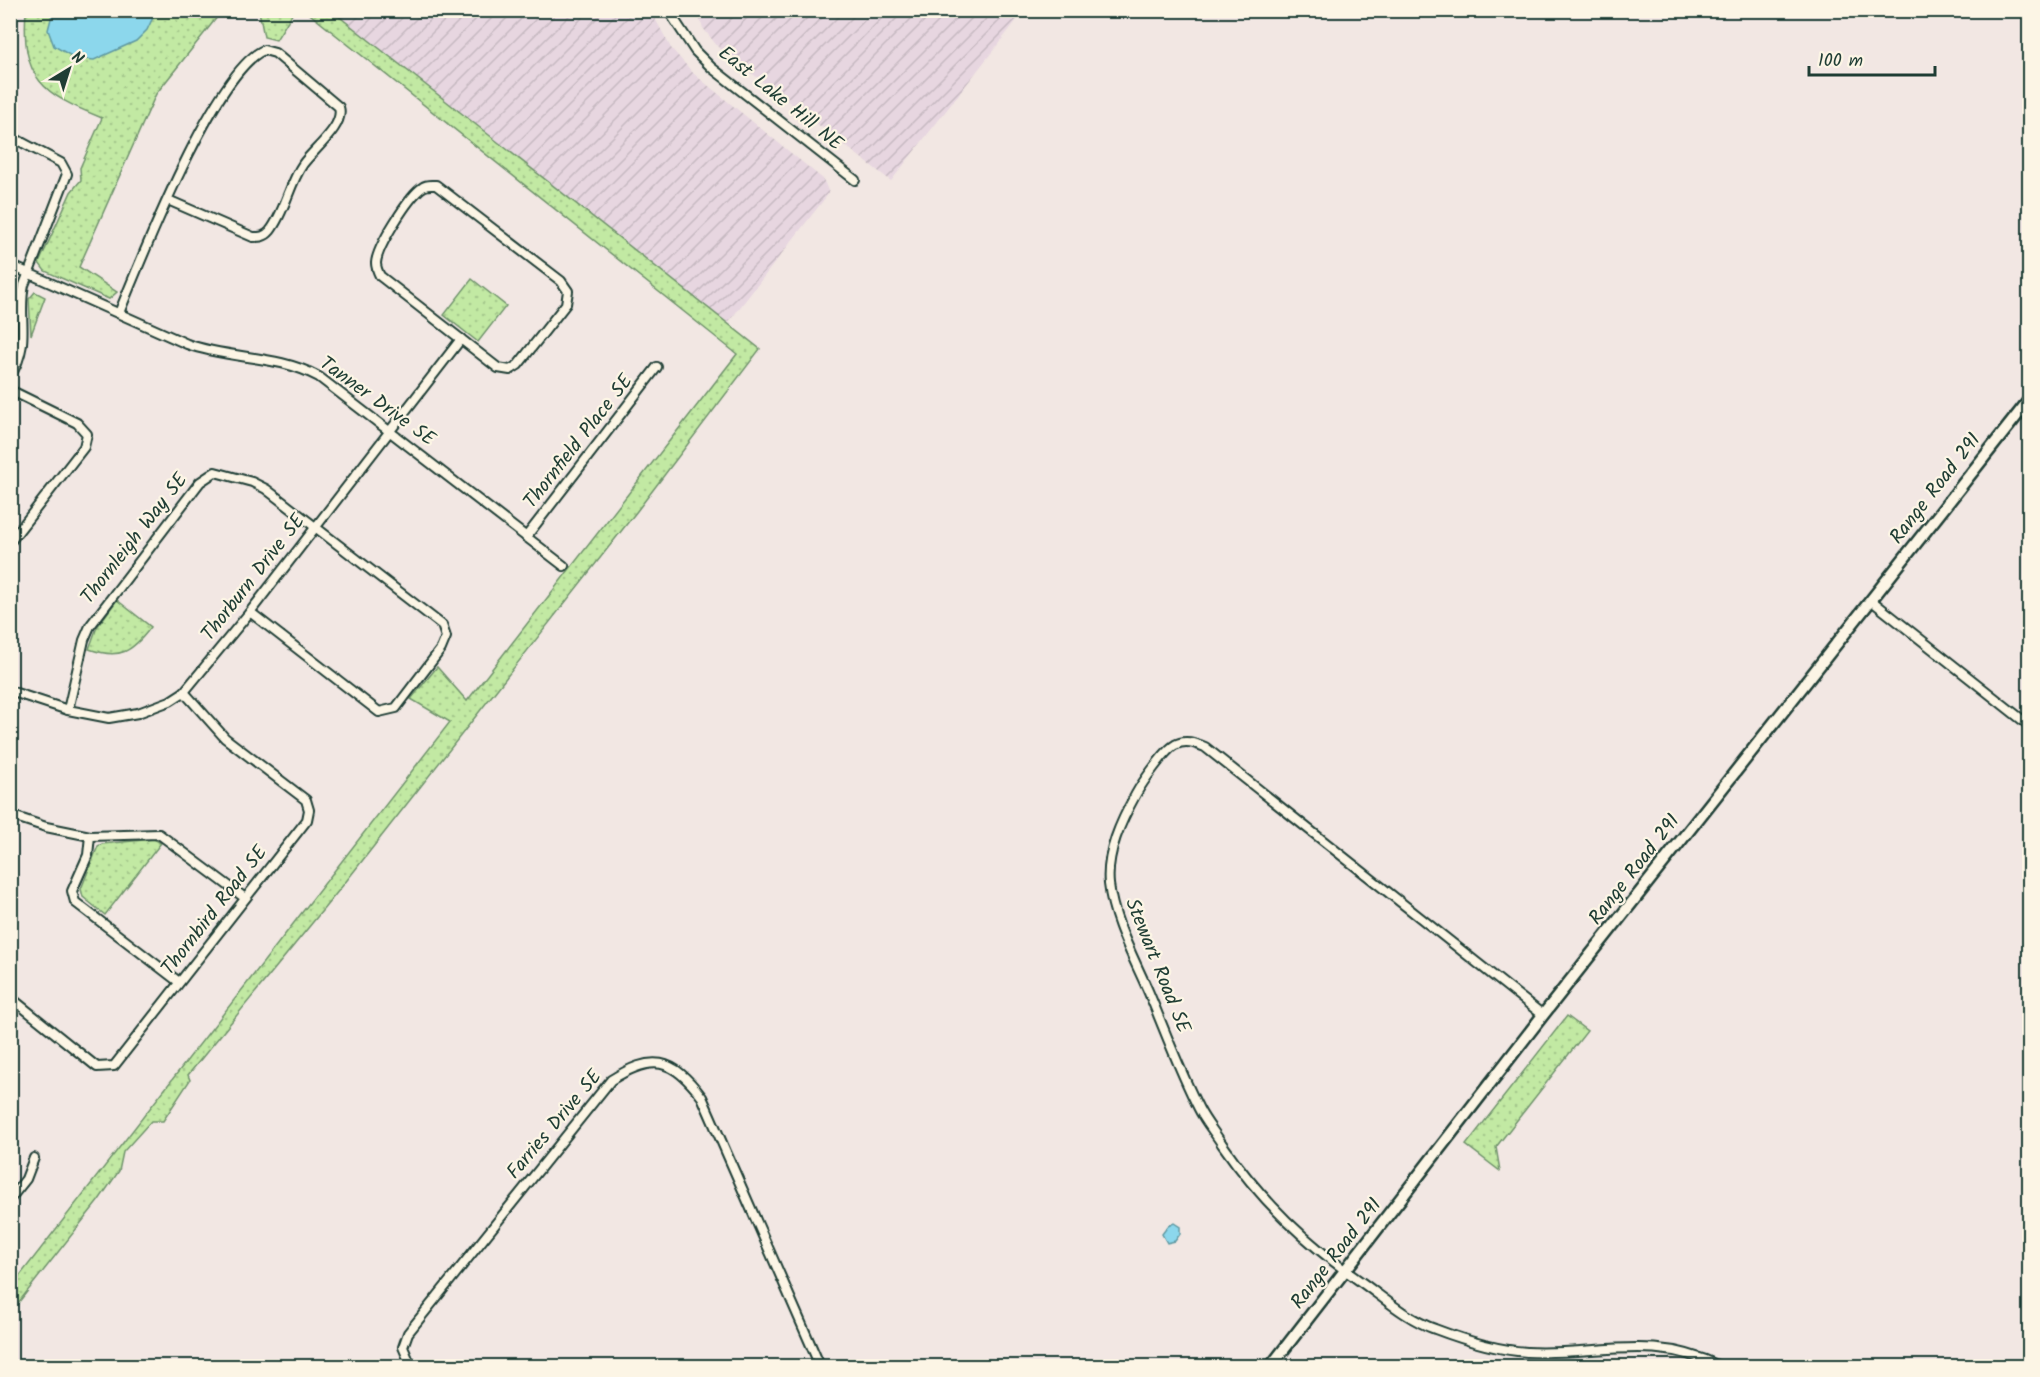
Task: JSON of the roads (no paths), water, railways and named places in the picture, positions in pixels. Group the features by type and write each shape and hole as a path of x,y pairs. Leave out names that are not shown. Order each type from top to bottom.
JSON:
{"street":[{"name":"East Lake Hill NE","path":"668,10 695,51 712,68 855,180"},
{"path":"119,313 168,200 208,116 259,52 269,50 275,53 339,107 341,113 337,124 295,176 271,229 264,236 253,237 168,200"},
{"path":"10,136 61,164 67,174 27,272 21,297 24,332 22,345 10,377"},
{"path":"436,185 442,188 561,281 568,291 566,304 518,365 510,370 498,368 461,339 380,276 376,269 376,259 388,233 424,186 436,185"},
{"name":"Tanner Drive SE","path":"10,265 204,350 267,358 303,368 319,377 390,430 564,566"},
{"name":"Thorburn Drive SE","path":"10,691 68,710 109,718 155,707 184,692 250,612 461,339"},
{"name":"Thornfield Place SE","path":"526,537 657,368"},
{"path":"10,390 77,423 84,428 87,441 10,542"},
{"name":"Range Road 291","path":"1272,1366 1543,1016 2030,399"},
{"name":"Thornleigh Way SE","path":"68,710 84,640 90,626 206,476 221,472 266,489 442,625 446,636 441,649 396,708 379,712 250,612"},
{"path":"1872,601 2030,726"},
{"name":"Thornbird Road SE","path":"10,998 97,1067 109,1068 119,1063 179,982 307,820 309,805 225,738 184,692"},
{"name":"Stewart Road SE","path":"1543,1016 1205,747 1189,741 1174,745 1140,786 1116,836 1109,865 1109,884 1114,910 1199,1110 1237,1166 1264,1199 1301,1236 1346,1273 1431,1328 1471,1341 1527,1352 1649,1347 1693,1357 1719,1366"},
{"path":"10,815 46,827 90,836 159,834 245,898"},
{"path":"90,836 88,855 72,891 75,902 179,982"},
{"name":"Farries Drive SE","path":"416,1366 409,1361 404,1347 408,1333 611,1080 634,1065 655,1063 672,1067 686,1076 702,1097 820,1366"},
{"path":"10,1199 26,1179 34,1158"}],"water":[{"path":"53,10 156,11 147,30 136,41 94,60 75,58 54,46 48,30"},
{"path":"1174,1223 1180,1227 1180,1234 1175,1241 1167,1243 1162,1234 1168,1226"}]}
